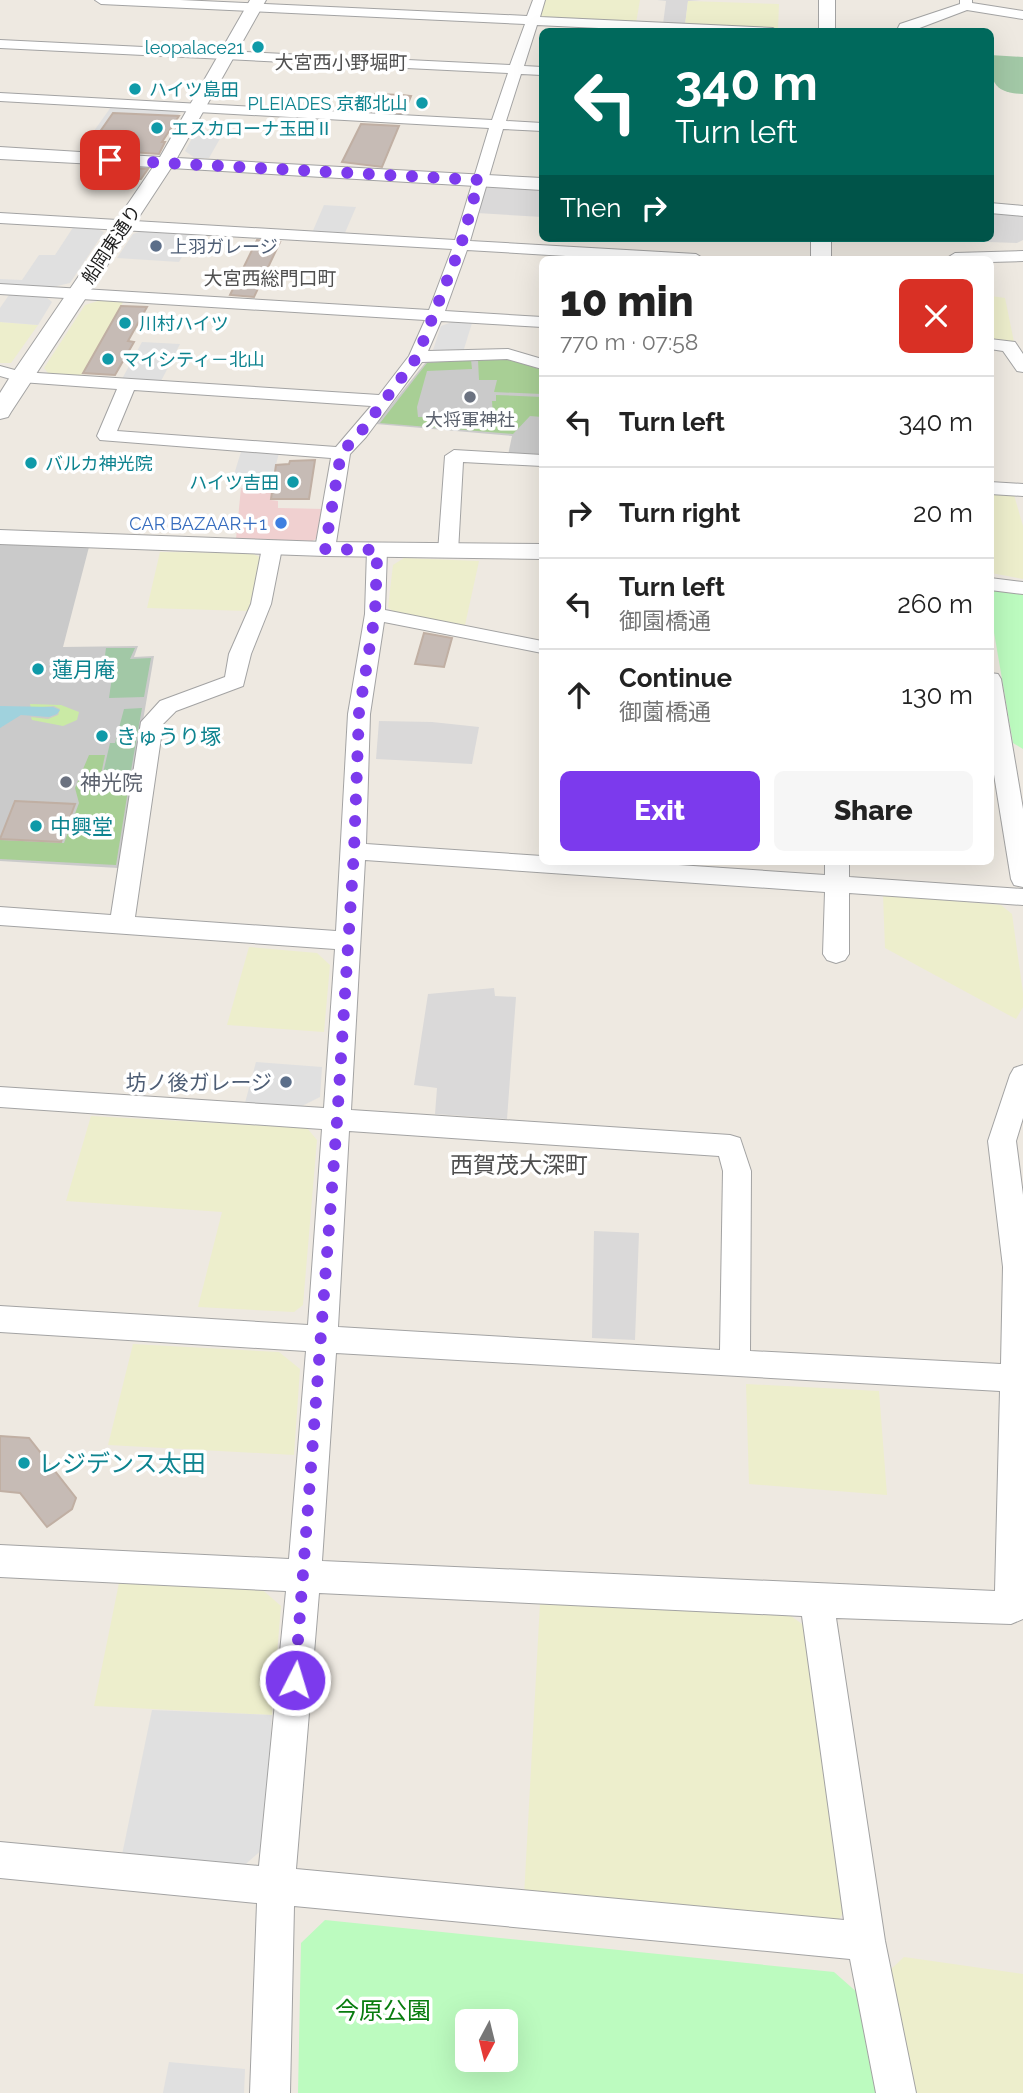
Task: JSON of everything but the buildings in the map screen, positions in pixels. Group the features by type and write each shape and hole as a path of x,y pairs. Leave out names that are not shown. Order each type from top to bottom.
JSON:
{"street":[{"path":"101,0 256,3 693,28"},
{"path":"325,549 341,453 360,433 417,357 435,316 461,245 479,180 539,0"},
{"path":"827,0 827,28"},
{"name":"船岡東通り","path":"0,412 165,163 256,3"},
{"path":"904,28 966,3 1023,15"},
{"path":"0,44 226,55 332,66 539,71"},
{"path":"0,97 539,127"},
{"path":"0,153 539,184"},
{"path":"994,208 1023,211"},
{"path":"0,218 646,256"},
{"path":"994,257 1023,256"},
{"path":"0,289 539,322"},
{"path":"994,344 1009,346 1023,367"},
{"path":"417,357 508,354 539,363"},
{"path":"0,371 21,377 382,401"},
{"path":"128,383 106,436 341,453"},
{"path":"448,552 454,456 539,461"},
{"path":"994,488 1023,490"},
{"path":"0,537 272,548 539,552"},
{"path":"122,925 152,722 168,706 235,681 240,654 261,604 272,548"},
{"path":"270,2093 276,1885 322,1338 354,851 359,713 375,614 377,550"},
{"path":"994,584 1023,588"},
{"path":"375,614 539,646"},
{"path":"994,692 1013,751 1023,879"},
{"path":"354,851 539,861"},
{"path":"624,865 836,873 1023,897"},
{"path":"836,873 836,954"},
{"path":"0,916 347,941"},
{"path":"0,1561 1011,1608 1018,1267 1012,1147 1023,1075"},
{"path":"0,1097 730,1146 737,1171 735,1364"},
{"path":"0,1320 1017,1378"},
{"path":"817,1601 866,1941 896,2093"},
{"path":"0,1860 866,1941"}],"shaded area":[{"path":"657,0 701,0 688,1 685,25 663,24 666,1"},
{"path":"111,107 173,110 181,113 134,141 89,138"},
{"path":"195,133 222,135 209,158 195,158 185,151"},
{"path":"486,188 539,188 539,217 477,213"},
{"path":"324,205 356,207 344,235 312,233"},
{"path":"994,212 1023,214 1023,240 1017,243 988,242 994,242"},
{"path":"74,226 94,227 104,232 70,283 53,287 0,284 0,279 22,280 39,255 55,255"},
{"name":"上羽ガレージ","path":"142,231 195,234 179,262 117,258 133,234"},
{"path":"9,295 46,297 52,302 38,325 0,322 0,308"},
{"path":"452,322 472,323 463,352 441,354 433,350 441,326"},
{"path":"142,342 180,344 161,381 122,379"},
{"name":"大将軍神社","path":"504,357 539,368 539,457 508,455 512,436 376,424 426,362"},
{"path":"241,452 279,453 271,483 232,481"},
{"name":"CAR BAZAAR＋1","path":"241,488 272,489 271,500 278,501 278,508 325,509 322,536 312,541 236,539"},
{"name":"神光院","path":"0,544 89,547 63,647 138,646 134,657 154,656 118,868 0,861"},
{"path":"379,721 432,722 479,727 472,764 376,759"},
{"path":"494,988 495,996 516,997 507,1119 435,1114 437,1088 414,1085 428,994"},
{"name":"坊ノ後ガレージ","path":"256,1062 322,1067 320,1097 302,1106 245,1103"},
{"path":"594,1231 639,1233 635,1340 592,1338"},
{"path":"152,1710 272,1715 264,1848 240,1869 122,1855"},
{"path":"169,2062 245,2069 244,2093 163,2093"}],"green space":[{"path":"545,0 640,0 636,23 545,18 539,15"},
{"path":"688,1 779,4 778,28 685,25"},
{"path":"994,55 1023,57 1023,94 1006,91 996,84"},
{"path":"994,296 1005,298 1014,342 994,339"},
{"path":"101,300 123,302 81,376 48,373 44,368 85,305"},
{"path":"0,322 38,325 11,363 0,363"},
{"path":"504,358 539,369 539,394 494,392 497,380 479,380 478,360"},
{"path":"471,360 472,369 427,371 417,407 418,417 436,417 447,413 493,416 492,401 496,401 496,395 539,397 539,417 530,416 513,434 380,423 427,363"},
{"path":"994,494 1014,495 1023,526 1023,579 994,574"},
{"path":"160,552 251,553 262,558 248,611 147,608"},
{"path":"404,558 479,561 465,625 394,613 388,607 393,565"},
{"path":"994,590 1023,593 1023,749 1013,743 994,632"},
{"path":"106,648 135,648 130,659 151,658 144,697 109,698 114,663 104,663"},
{"path":"30,704 61,705 79,712 77,720 63,726 32,720 31,717 48,719 58,715 60,709 54,706 31,708"},
{"path":"142,708 129,782 101,782 110,743 115,743 124,709"},
{"path":"89,755 105,755 99,785 129,784 116,865 0,859 0,840 64,843 79,803 75,788"},
{"path":"883,895 1001,905 1012,914 1023,993 1023,1007 1016,1019 885,948"},
{"path":"249,947 317,953 330,965 324,1032 227,1025"},
{"path":"91,1116 307,1128 317,1140 303,1305 294,1312 198,1307 222,1212 66,1201"},
{"path":"133,1344 279,1352 300,1369 294,1455 108,1445"},
{"path":"746,1384 879,1391 887,1495 749,1484"},
{"path":"119,1583 258,1586 281,1606 272,1715 94,1706"},
{"path":"540,1603 791,1616 809,1629 845,1910 836,1924 524,1897"},
{"name":"今原公園","path":"325,1920 834,1972 859,1994 878,2093 298,2093 301,1943"},
{"path":"904,1957 1023,1974 1023,2093 916,2093 890,1970"}],"water":[{"path":"0,706 53,707 60,710 49,717 21,715 0,728"}],"place":[{"name":"leopalace21","path":"258,47"},
{"name":"ハイツ島田","path":"135,89"},
{"name":"PLEIADES 京都北山","path":"422,103"},
{"name":"エスカローナ玉田Ⅱ","path":"157,128"},
{"name":"上羽ガレージ","path":"156,246"},
{"name":"川村ハイツ","path":"125,323"},
{"name":"マイシティ－北山","path":"108,359"},
{"name":"大将軍神社","path":"470,397"},
{"name":"バルカ神光院","path":"31,463"},
{"name":"ハイツ吉田","path":"293,482"},
{"name":"CAR BAZAAR＋1","path":"281,523"},
{"name":"蓮月庵","path":"38,669"},
{"name":"きゅうり塚","path":"102,736"},
{"name":"神光院","path":"66,782"},
{"name":"中興堂","path":"36,826"},
{"name":"坊ノ後ガレージ","path":"286,1082"},
{"name":"レジデンス太田","path":"24,1463"}],"district":[{"name":"大宮西小野堀町","path":"341,62"},
{"name":"大宮西総門口町","path":"270,278"},
{"name":"西賀茂大深町","path":"519,1164"}],"route":[{"path":"110,160 479,180 461,245 417,357 360,433 341,453 325,549 377,550 377,559 375,614 359,713 358,783 337,1121 295,1680"}]}
